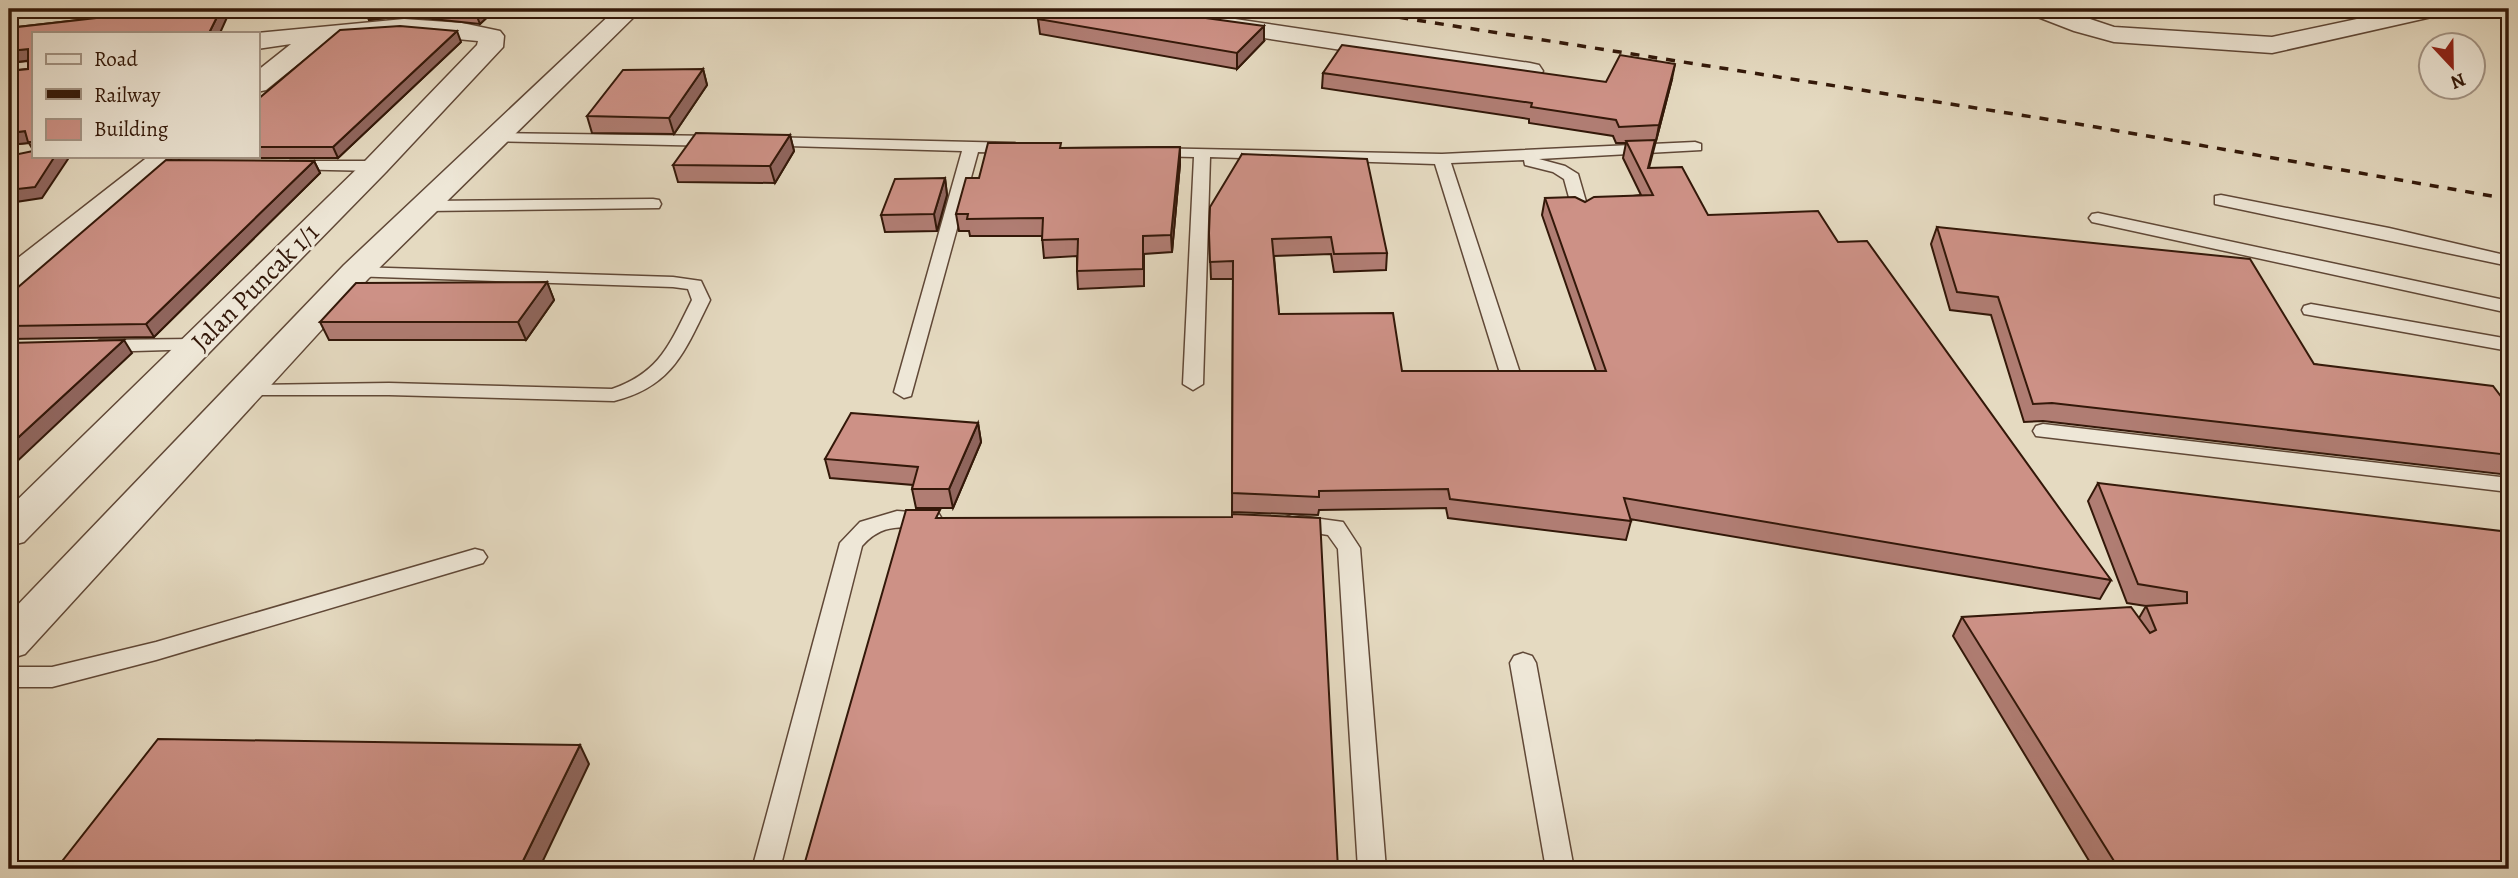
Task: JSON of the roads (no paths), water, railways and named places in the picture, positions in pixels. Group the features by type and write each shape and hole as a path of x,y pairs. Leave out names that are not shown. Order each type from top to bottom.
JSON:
{"street":[{"path":"9,642 356,272 630,9"},
{"path":"1121,9 1530,71"},
{"path":"2039,9 2083,26 2143,37 2272,45 2436,9"},
{"path":"2082,9 2143,37"},
{"name":"Jalan Puncak 1/1","path":"9,532 376,166 490,47 491,36 470,31 392,26 322,32"},
{"path":"259,41 322,32"},
{"path":"259,82 322,32"},
{"path":"17,269 167,162"}],"lane":[{"path":"494,138 1037,149"},
{"path":"1133,151 1442,159 1695,147"},
{"path":"904,392 971,148"},
{"path":"1193,384 1202,153"},
{"path":"1508,157 1566,172 1572,177 1581,212"},
{"path":"1442,159 1510,373"},
{"path":"279,166 376,166"},
{"path":"2221,200 2389,233 2509,261"},
{"path":"425,206 653,204"},
{"path":"2098,218 2509,307"},
{"path":"247,391 389,389 614,395 644,387 664,371 701,300 695,285 673,282 356,272"},
{"path":"2311,310 2509,345"},
{"path":"76,346 196,345"},
{"path":"2043,431 2509,485"},
{"path":"766,869 851,542 865,526 897,518 953,519"},
{"path":"1272,523 1335,528 1349,548 1372,869"},
{"path":"9,677 52,677 156,651 475,557"},
{"path":"1523,663 1560,869"}],"railway":[{"path":"1346,9 2084,125 2509,199"}]}
